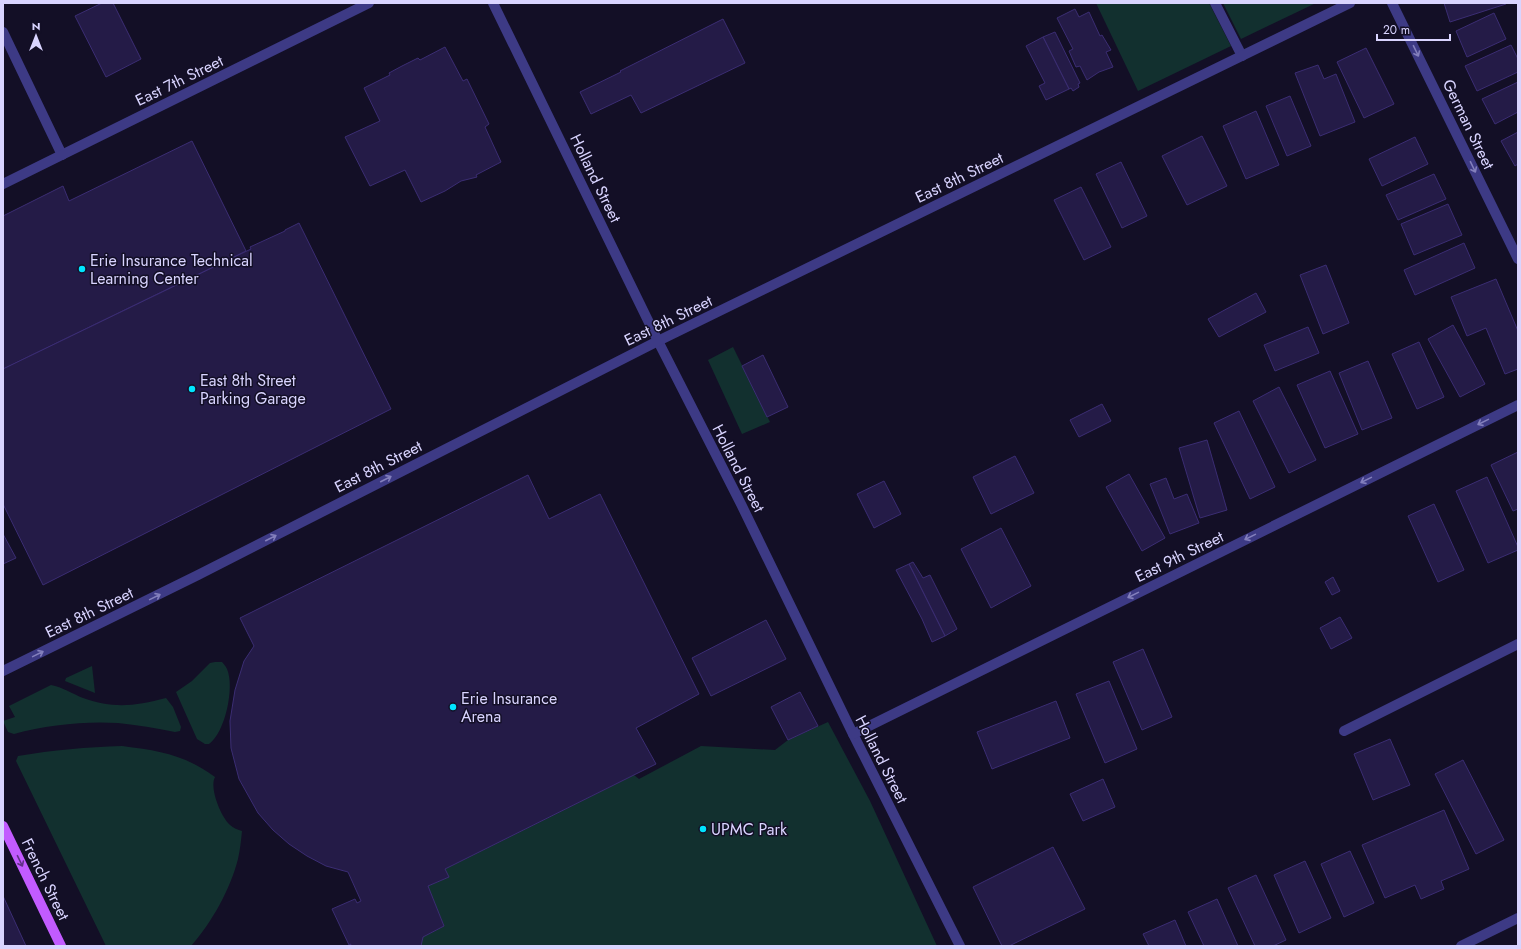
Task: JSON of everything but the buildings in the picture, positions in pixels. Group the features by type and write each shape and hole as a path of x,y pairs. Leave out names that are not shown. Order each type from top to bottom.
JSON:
{"main road":[{"name":"French Street","path":"3,826 61,946"}],"street":[{"name":"East 7th Street","path":"3,184 368,3"},
{"name":"Holland Street","path":"494,3 658,341 744,510 853,734 960,946"},
{"path":"1215,3 1242,56"},
{"name":"East 8th Street","path":"3,671 198,575 658,341 1350,3"},
{"name":"German Street","path":"1392,3 1518,259"},
{"path":"3,32 62,155"},
{"name":"East 9th Street","path":"853,734 1518,405"},
{"path":"1344,731 1518,644"},
{"path":"1461,946 1518,918"}],"green space":[{"path":"1096,3 1209,3 1231,46 1138,91"},
{"path":"1223,3 1316,3 1241,39"},
{"path":"733,347 770,422 742,434 708,360"},
{"path":"222,662 227,669 230,687 229,698 220,730 209,744 205,744 197,739 176,692 192,681 210,663"},
{"path":"92,666 95,693 65,681 66,678"},
{"path":"51,685 83,698 105,704 124,705 144,703 166,698 173,707 181,727 180,731 175,732 118,723 92,723 66,724 14,734 8,732 3,721 15,717 9,706"},
{"name":"UPMC Park","path":"828,722 870,801 937,946 421,946 423,937 444,926 428,886 449,877 445,869 634,775 639,779 701,746 775,750 788,740"},
{"path":"122,746 160,752 182,758 215,777 215,795 223,816 230,825 242,831 235,871 225,894 206,927 191,946 106,946 16,761 18,756 44,752"}],"place":[{"name":"Erie Insurance Technical Learning Center","path":"82,269"},
{"name":"East 8th Street Parking Garage","path":"192,389"},
{"name":"Erie Insurance Arena","path":"453,707"},
{"name":"UPMC Park","path":"703,829"}]}
